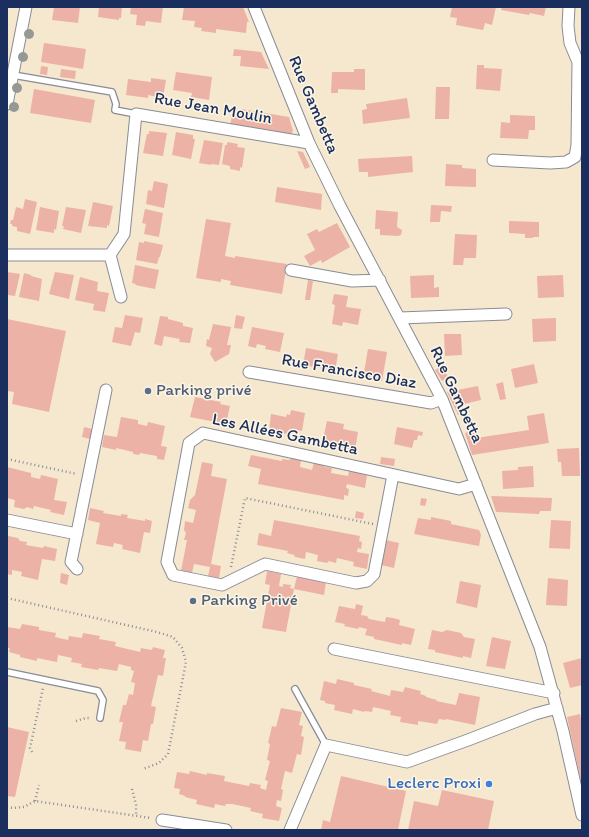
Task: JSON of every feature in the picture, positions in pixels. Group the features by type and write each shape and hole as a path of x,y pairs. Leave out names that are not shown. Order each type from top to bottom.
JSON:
{"street":[{"path":"7,104 26,7"},
{"name":"Rue Gambetta","path":"254,7 309,143 340,206 442,399 540,647 554,693 582,815"},
{"path":"493,160 550,164 566,162 575,157 577,145 578,62 570,43 568,26 569,7"},
{"name":"Rue Jean Moulin","path":"110,255 124,234 136,114 309,143"},
{"path":"7,255 110,255 121,297"},
{"path":"291,270 352,281 380,280"},
{"path":"400,318 506,314"},
{"name":"Rue Francisco Diaz","path":"249,372 431,403 442,399"},
{"path":"77,569 71,562 106,390"},
{"name":"Les Allées Gambetta","path":"393,475 374,574 367,581 356,583 265,564 222,585 173,575 167,562 189,443 203,433 459,489 476,484"},
{"path":"7,520 77,534"},
{"path":"334,649 554,693"},
{"path":"290,830 326,745 407,762 535,714 557,708"},
{"path":"162,820 226,830"}],"lane":[{"path":"13,75 112,92 116,104 115,110 136,114"},
{"path":"7,672 98,691 103,700 100,718"},
{"path":"295,689 326,745"}],"path":[{"path":"7,459 89,476"},
{"path":"230,574 245,498 364,522"},
{"path":"7,598 157,632 173,637 182,648 186,662 168,754 159,763 143,769"},
{"path":"32,752 30,748 44,680"},
{"path":"76,721 86,718 100,718"},
{"path":"35,801 39,785"},
{"path":"132,789 136,806 136,816"},
{"path":"7,807 24,807 35,801 162,820"}],"building":[{"path":"54,7 80,7 78,23 52,20"},
{"path":"99,7 122,7 121,18 119,18 119,20 98,17"},
{"path":"131,7 163,7 161,23 146,21 145,26 136,25 137,15 130,14"},
{"path":"184,7 243,7 249,22 247,22 246,33 216,29 216,33 201,31 202,28 194,27 195,21 182,20"},
{"path":"452,7 496,7 492,25 485,23 483,30 456,25 457,18 450,17"},
{"path":"502,7 546,7 544,16 501,10"},
{"path":"44,43 86,49 83,69 41,62"},
{"path":"234,49 261,52 269,69 240,66 241,56 233,56"},
{"path":"477,65 484,65 484,68 502,69 500,91 476,89"},
{"path":"41,66 48,67 47,75 40,74"},
{"path":"61,69 76,71 75,79 60,77"},
{"path":"354,69 365,69 365,90 338,89 338,93 331,93 332,72 354,72"},
{"path":"176,72 212,77 209,100 191,97 192,93 173,90"},
{"path":"151,78 166,80 163,98 148,95 148,98 126,95 128,79 151,82"},
{"path":"436,87 450,87 449,119 435,119"},
{"path":"34,89 95,100 91,123 30,113"},
{"path":"407,98 410,118 363,124 362,110 367,109 366,104"},
{"path":"241,109 289,117 293,131 290,136 280,134 280,132 251,127 251,129 230,126 233,110 241,111"},
{"path":"510,115 535,116 535,130 529,130 528,139 500,138 501,122 510,123"},
{"path":"149,131 167,133 163,156 143,153"},
{"path":"176,132 193,135 193,139 195,139 191,159 172,155"},
{"path":"204,140 223,143 219,165 199,163"},
{"path":"227,142 238,144 237,147 245,148 242,168 240,167 240,171 230,169 230,166 222,164 225,145 227,145"},
{"path":"297,151 303,152 310,167 305,169"},
{"path":"412,156 413,172 368,177 368,172 359,172 358,159"},
{"path":"446,164 462,165 462,168 476,169 476,187 445,186"},
{"path":"154,181 168,184 164,208 146,204 148,190 152,191"},
{"path":"277,187 322,194 321,210 275,202"},
{"path":"25,199 37,202 30,234 17,231 17,227 10,224 11,220 13,220 16,207 23,209"},
{"path":"93,202 113,206 109,226 107,225 107,228 88,226"},
{"path":"431,205 452,206 451,212 441,211 440,222 430,222"},
{"path":"40,207 59,211 56,230 54,229 54,233 36,230"},
{"path":"66,207 86,210 81,233 63,229 64,226 62,226"},
{"path":"145,209 163,213 159,237 144,234 146,224 142,223"},
{"path":"376,210 398,212 397,227 402,230 401,235 380,235 380,229 375,229"},
{"path":"206,219 231,223 225,256 235,258 235,256 287,264 282,294 230,285 231,281 221,279 221,282 196,278"},
{"path":"509,221 539,222 539,237 525,238 525,234 509,233"},
{"path":"337,223 350,247 322,263 321,260 310,266 304,256 315,250 307,234 317,229 319,232"},
{"path":"455,234 477,235 476,258 464,258 463,265 453,265"},
{"path":"144,241 163,245 157,264 136,260 139,242 144,243"},
{"path":"135,265 159,270 155,289 132,283"},
{"path":"7,272 20,274 15,296 8,295 8,298"},
{"path":"55,272 74,275 69,299 49,294"},
{"path":"24,273 42,279 39,301 19,297"},
{"path":"434,275 434,288 439,287 439,297 411,298 410,276"},
{"path":"563,275 564,297 538,298 537,276"},
{"path":"80,277 98,282 97,291 109,293 105,312 93,310 94,304 75,300"},
{"path":"308,280 313,281 310,300 305,300"},
{"path":"334,294 348,296 346,307 361,309 358,325 343,322 342,326 332,324 335,305 332,304"},
{"path":"125,315 143,318 140,333 135,332 131,346 112,342 115,327 122,328"},
{"path":"236,315 245,317 242,329 234,328"},
{"path":"160,316 168,317 168,319 183,323 183,326 193,328 190,343 179,342 180,339 164,336 162,346 154,344"},
{"path":"556,318 556,341 533,342 532,319"},
{"path":"7,319 66,331 49,412 12,404 14,392 7,391"},
{"path":"213,324 231,327 227,345 231,345 229,354 215,362 210,354 212,348 206,346"},
{"path":"252,327 284,333 280,352 265,349 266,346 257,344 256,348 248,346"},
{"path":"444,334 461,334 462,355 445,356"},
{"path":"306,348 338,354 335,371 303,365"},
{"path":"368,349 387,352 382,381 363,378"},
{"path":"534,364 538,383 515,388 511,369"},
{"path":"442,366 448,377 442,381 435,370"},
{"path":"503,382 506,399 500,400 496,384"},
{"path":"478,386 481,400 460,405 464,414 458,415 447,392"},
{"path":"195,397 221,402 220,404 230,406 226,424 190,417"},
{"path":"291,410 305,413 302,431 293,429 292,435 269,431 271,414 286,417 287,414 290,415"},
{"path":"544,413 549,443 472,455 465,433 473,430 476,438 529,430 527,416"},
{"path":"121,417 138,420 138,424 147,426 148,422 165,426 161,446 167,447 164,460 157,459 157,456 140,453 139,455 116,448 116,450 102,447 104,435 117,437"},
{"path":"327,421 344,424 343,429 358,432 355,450 322,444"},
{"path":"84,427 92,429 90,439 82,437"},
{"path":"397,427 423,432 422,436 418,435 417,440 414,440 412,448 394,444"},
{"path":"579,448 580,476 562,476 561,462 558,462 557,449"},
{"path":"251,455 282,461 282,459 289,460 292,458 301,460 300,467 312,470 314,462 323,464 325,467 332,468 331,473 348,476 349,471 367,475 365,488 347,484 346,488 349,489 348,496 344,495 344,500 258,484 261,469 248,466"},
{"path":"381,457 395,459 394,466 380,464"},
{"path":"202,462 213,464 211,476 227,479 211,564 221,566 219,578 208,576 210,567 194,564 192,573 181,571 187,540 184,540 186,533 184,530 185,521 193,523 196,510 188,508 190,500 195,495"},
{"path":"533,466 534,487 503,489 502,471 518,470 518,467"},
{"path":"7,467 31,473 31,477 40,479 41,475 58,479 54,500 67,502 64,515 34,506 33,509 27,507 24,509 14,507 15,500 7,498"},
{"path":"491,496 552,498 551,511 540,511 539,514 496,512"},
{"path":"421,498 427,499 425,506 420,505"},
{"path":"90,508 104,511 103,513 121,516 121,514 128,515 127,518 152,521 150,533 144,532 140,553 122,549 123,545 114,543 113,547 96,544 100,523 88,520"},
{"path":"356,511 364,513 363,519 355,518"},
{"path":"431,517 451,521 451,524 479,530 481,535 479,546 414,534 418,518 431,520"},
{"path":"274,520 360,536 359,541 362,542 361,549 358,548 357,552 369,554 367,569 353,566 354,562 337,558 336,563 329,561 327,563 317,561 318,555 306,552 305,559 295,557 294,555 287,553 288,551 257,545 259,533 271,536"},
{"path":"551,520 571,521 570,549 549,548"},
{"path":"8,536 27,542 26,545 43,548 44,546 57,549 55,561 42,559 38,580 21,576 22,572 12,570 12,575 7,574"},
{"path":"386,540 399,543 394,568 381,565"},
{"path":"267,571 281,574 279,586 283,587 283,584 291,585 290,588 294,589 286,632 262,628 270,585 265,584"},
{"path":"61,573 69,575 67,585 60,583"},
{"path":"297,576 326,582 324,595 294,589"},
{"path":"548,578 568,580 567,606 546,605"},
{"path":"460,581 481,585 477,608 456,603"},
{"path":"356,604 363,606 361,615 367,616 369,619 385,622 386,617 393,618 400,620 399,625 415,629 411,645 402,643 402,645 374,639 374,637 365,635 367,629 344,626 345,624 335,622 339,606 355,609"},
{"path":"22,624 39,627 39,630 56,633 55,637 68,640 69,636 82,638 83,633 100,636 99,639 116,642 115,646 140,652 141,648 152,650 153,647 165,650 163,658 166,658 163,676 158,675 151,706 156,707 153,724 151,724 148,741 143,740 141,752 125,749 126,742 119,741 123,722 119,722 123,705 126,705 129,694 133,695 135,683 131,682 134,671 131,670 131,667 119,664 117,671 99,668 98,670 81,667 82,664 71,662 72,658 58,655 57,662 37,658 37,661 20,657 20,655 9,652 10,648 7,648 7,627 20,629"},
{"path":"432,630 442,632 447,630 461,633 464,637 475,639 471,658 463,656 463,658 428,649"},
{"path":"492,637 511,641 505,669 486,666"},
{"path":"582,658 582,685 570,688 563,663"},
{"path":"337,679 354,683 354,685 372,689 371,691 390,696 391,690 403,692 405,687 421,691 420,694 437,700 436,701 456,705 459,693 480,697 475,725 446,719 439,719 437,724 418,721 418,725 400,722 401,717 390,715 391,711 373,707 372,712 364,712 353,709 352,714 334,710 335,705 325,703 325,701 320,700 324,681 336,684"},
{"path":"281,708 302,712 299,725 303,726 301,736 304,737 301,755 297,754 292,773 285,771 281,789 283,790 281,801 277,800 276,806 282,808 279,821 262,818 263,814 250,811 251,808 232,804 226,804 225,806 215,804 214,808 196,804 197,800 179,794 180,789 174,788 177,772 189,774 190,771 207,775 207,773 225,776 224,781 249,786 250,783 261,785 260,788 266,790 268,781 265,780 270,761 267,760 270,744 268,743 272,726 276,727"},
{"path":"580,714 582,725 581,781 567,717"},
{"path":"7,727 29,732 15,797 7,796"},
{"path":"341,776 406,791 398,830 321,830 323,820 330,822"},
{"path":"442,790 494,801 488,830 408,830 414,801 438,806"}],"place":[{"name":"Parking privé","path":"148,391"},
{"name":"Parking Privé","path":"193,601"},
{"name":"Leclerc Proxi","path":"489,784"}]}
